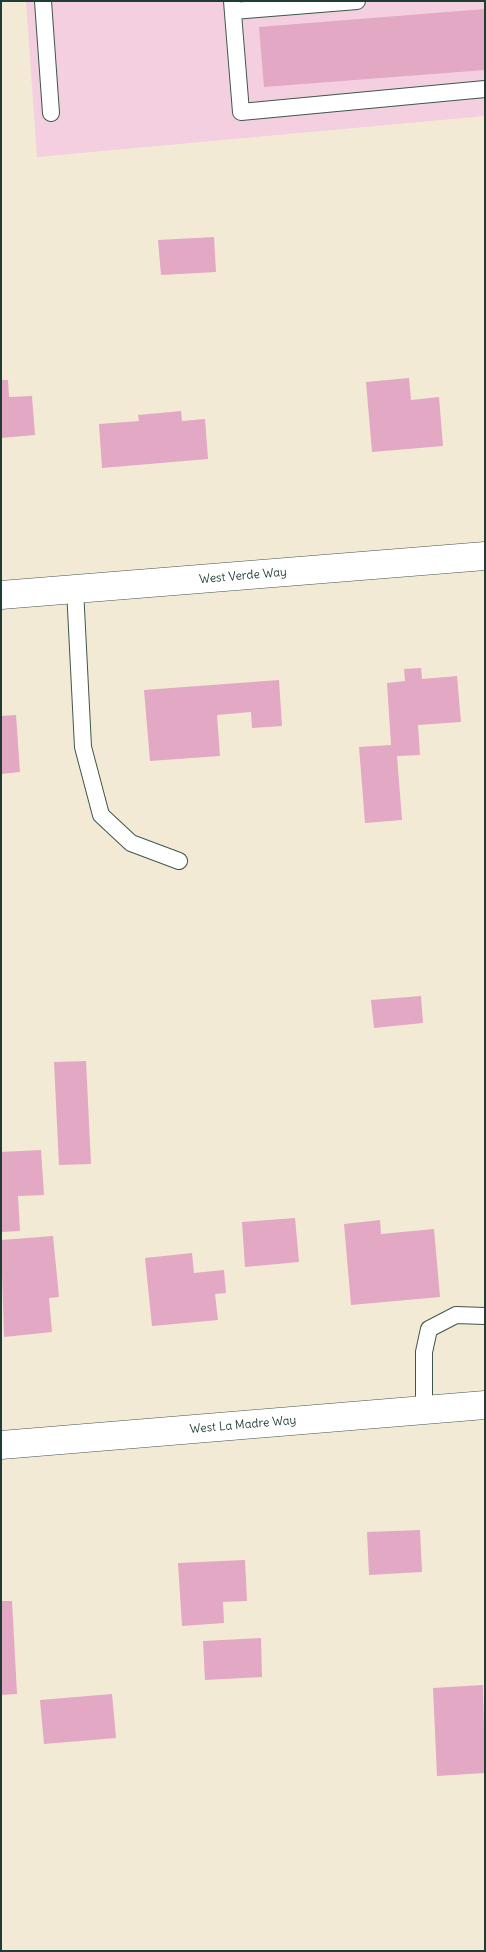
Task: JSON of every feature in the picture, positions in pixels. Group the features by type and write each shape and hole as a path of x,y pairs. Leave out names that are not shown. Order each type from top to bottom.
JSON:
{"street":[{"name":"West Verde Way","path":"1,595 485,556"},
{"name":"West La Madre Way","path":"1,1445 485,1405"}],"lane":[{"path":"43,1 51,113"},
{"path":"357,1 233,6 240,112 485,89"},
{"path":"76,589 83,747 101,815 131,843 179,861"},
{"path":"424,1410 424,1352 429,1329 456,1315 485,1316"}],"shaded area":[{"path":"26,1 485,1 485,116 37,157"}],"building":[{"path":"485,9 485,70 264,87 259,27"},
{"path":"214,237 216,272 161,275 158,240"},
{"path":"409,378 411,400 439,397 443,446 372,452 366,382"},
{"path":"1,380 8,380 9,397 32,396 35,435 1,438"},
{"path":"181,411 182,421 205,419 208,459 102,468 99,424 139,421 138,415"},
{"path":"421,668 422,679 457,676 461,722 418,725 420,755 397,756 402,820 365,823 359,747 391,745 387,683 405,681 404,669"},
{"path":"279,680 282,726 252,728 251,712 217,715 220,756 150,761 144,690"},
{"path":"16,715 20,772 1,774 1,716"},
{"path":"421,996 423,1023 374,1028 371,1000"},
{"path":"86,1061 91,1164 59,1165 54,1062"},
{"path":"41,1150 44,1195 18,1196 20,1231 1,1232 1,1152"},
{"path":"295,1218 299,1262 245,1267 242,1222"},
{"path":"380,1220 381,1234 434,1229 440,1297 351,1305 344,1224"},
{"path":"53,1236 59,1297 49,1298 52,1332 4,1337 1,1240"},
{"path":"192,1253 194,1273 224,1270 226,1293 215,1294 218,1320 152,1326 145,1258"},
{"path":"420,1530 422,1572 369,1575 367,1532"},
{"path":"245,1560 247,1601 223,1602 224,1623 182,1626 178,1563"},
{"path":"1,1601 12,1601 17,1694 1,1695"},
{"path":"261,1638 262,1677 205,1680 203,1641"},
{"path":"483,1685 485,1773 437,1776 433,1688"},
{"path":"112,1694 116,1738 44,1744 40,1700"}]}
